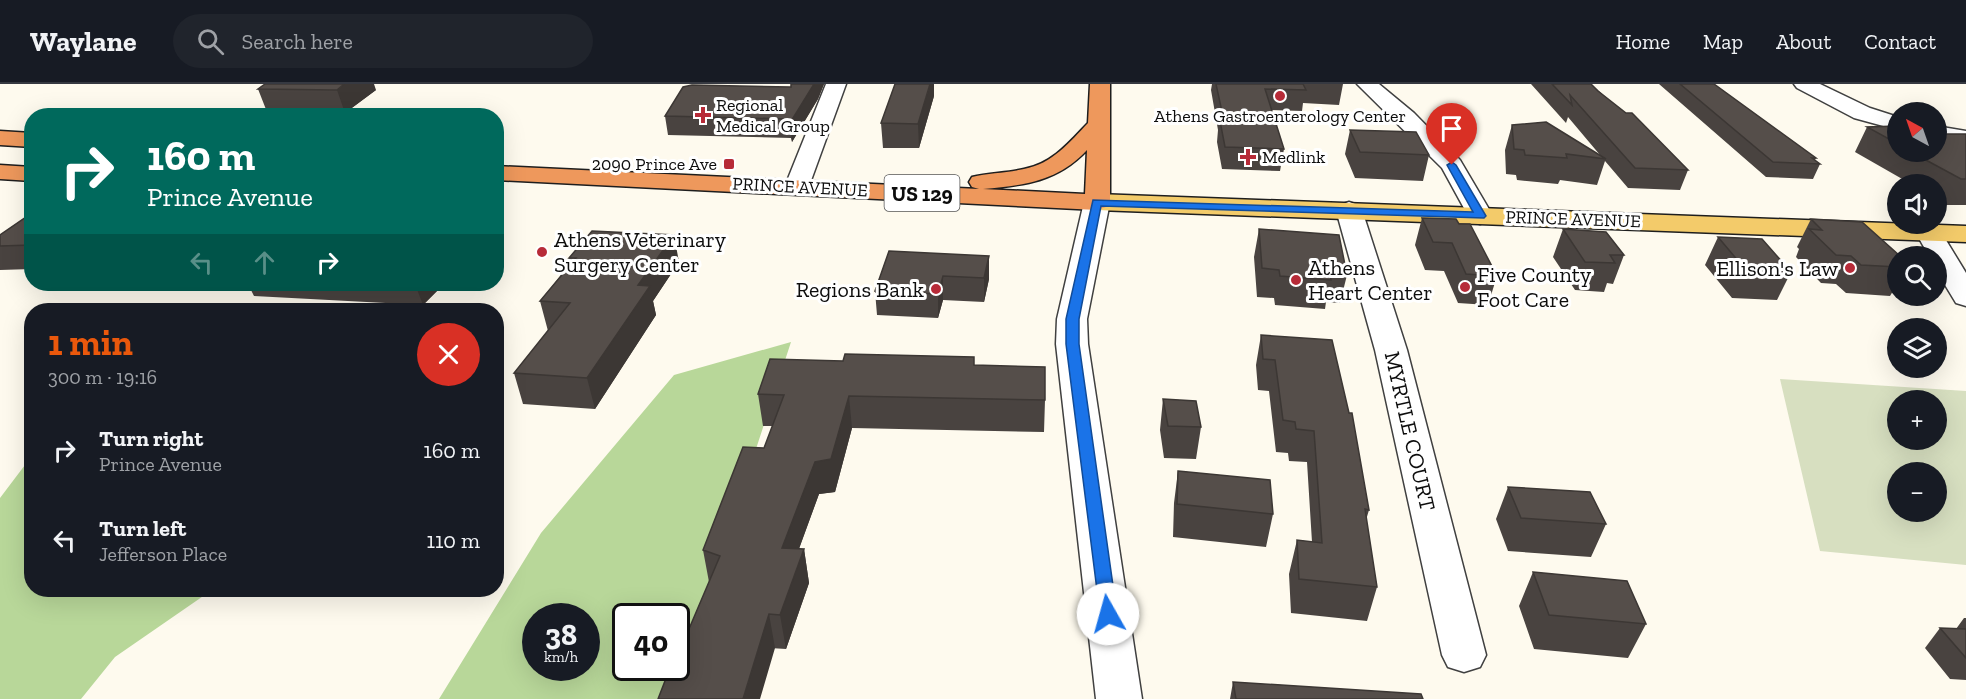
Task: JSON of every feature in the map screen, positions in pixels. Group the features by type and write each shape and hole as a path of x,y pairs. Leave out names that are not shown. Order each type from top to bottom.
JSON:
{"highway":[{"path":"1097,202 1100,84"},
{"path":"892,192 1015,178 1041,172 1062,162 1100,123"},
{"path":"0,138 24,140"},
{"path":"0,158 24,160"},
{"path":"0,172 24,174"},
{"name":"PRINCE AVENUE","path":"504,173 1097,202"}],"main road":[{"name":"PRINCE AVENUE","path":"1097,202 1887,231"},
{"name":"PRINCE AVENUE","path":"1947,233 1966,234"}],"street":[{"path":"797,186 837,84"},
{"path":"1367,84 1407,118 1452,165 1480,216"},
{"path":"1804,84 1862,113 1887,121"},
{"path":"1947,135 1966,138"},
{"path":"1097,202 1072,319 1072,344 1119,699"},
{"name":"MYRTLE COURT","path":"1349,210 1391,350 1464,655"},
{"path":"1930,234 1966,297"}],"green space":[{"path":"791,342 690,650 690,603 612,603 612,681 680,681 674,699 439,699 502,597 504,597 504,593 541,533 674,375"},
{"path":"1780,379 1966,391 1966,565 1820,551"},
{"path":"24,466 24,597 202,597 115,657 81,699 0,699 0,498"}],"building":[{"path":"265,84 344,84 337,90 258,89"},
{"path":"791,84 814,84 790,123 790,119 665,116 683,87 692,85 791,87"},
{"path":"895,84 930,84 918,124 881,123"},
{"path":"1216,84 1303,84 1306,90 1265,89 1284,149 1225,147 1220,121 1224,121"},
{"path":"1552,84 1591,84 1626,113 1632,113 1688,170 1635,168 1570,95 1572,105"},
{"path":"1680,84 1714,84 1816,158 1812,158 1820,164 1773,162"},
{"path":"1546,122 1606,159 1566,154 1567,158 1525,155 1524,150 1514,149 1512,125"},
{"path":"1887,126 1887,138 1867,127"},
{"path":"1350,130 1416,132 1429,155 1360,152"},
{"path":"1947,134 1966,134 1966,179 1961,179 1930,162 1947,162"},
{"path":"24,218 24,245 0,246 0,235"},
{"path":"1422,218 1456,219 1459,224 1470,224 1497,276 1466,274 1452,243 1433,242"},
{"path":"1811,219 1862,222 1889,246 1887,246 1887,266 1861,265 1851,256 1836,255 1809,229 1822,230"},
{"path":"1259,229 1339,235 1347,275 1330,273 1331,280 1280,276 1279,270 1262,268"},
{"path":"1563,229 1606,232 1624,255 1610,255 1615,263 1585,262"},
{"path":"592,231 674,235 638,285 650,286 587,378 514,373 570,303 540,301 576,258 569,258"},
{"path":"1718,237 1762,239 1791,272 1745,269"},
{"path":"889,251 989,256 984,278 943,276 938,294 875,291"},
{"path":"1261,335 1332,340 1349,413 1352,413 1369,510 1365,509 1377,587 1299,579 1297,540 1322,543 1314,431 1296,429 1295,422 1283,420 1275,360 1263,359"},
{"path":"845,354 974,357 974,365 1045,367 1045,400 849,396 831,459 815,462 782,548 804,549 780,615 769,614 743,699 658,699 665,681 690,681 690,627 720,556 703,550 743,447 764,448 784,395 758,394 770,359 843,361"},
{"path":"1163,399 1196,401 1201,427 1168,426"},
{"path":"1178,471 1270,480 1273,514 1177,504"},
{"path":"1508,487 1590,492 1606,524 1521,518"},
{"path":"1533,572 1627,581 1646,624 1549,615"},
{"path":"1940,628 1966,629 1966,658"},
{"path":"1233,682 1421,694 1423,699 1236,699"}],"place":[{"name":"Athens Gastroenterology Center","path":"1280,96"},
{"name":"Regional Medical Group","path":"703,115"},
{"name":"Medlink","path":"1248,157"},
{"name":"2090 Prince Ave","path":"729,164"},
{"name":"Athens Veterinary Surgery Center","path":"542,252"},
{"name":"Ellison's Law","path":"1850,268"},
{"name":"Athens Heart Center","path":"1296,280"},
{"name":"Five County Foot Care","path":"1465,287"},
{"name":"Regions Bank","path":"936,289"}],"route":[{"path":"1108,614 1072,344 1072,319 1097,202 1480,216 1452,165"}]}
